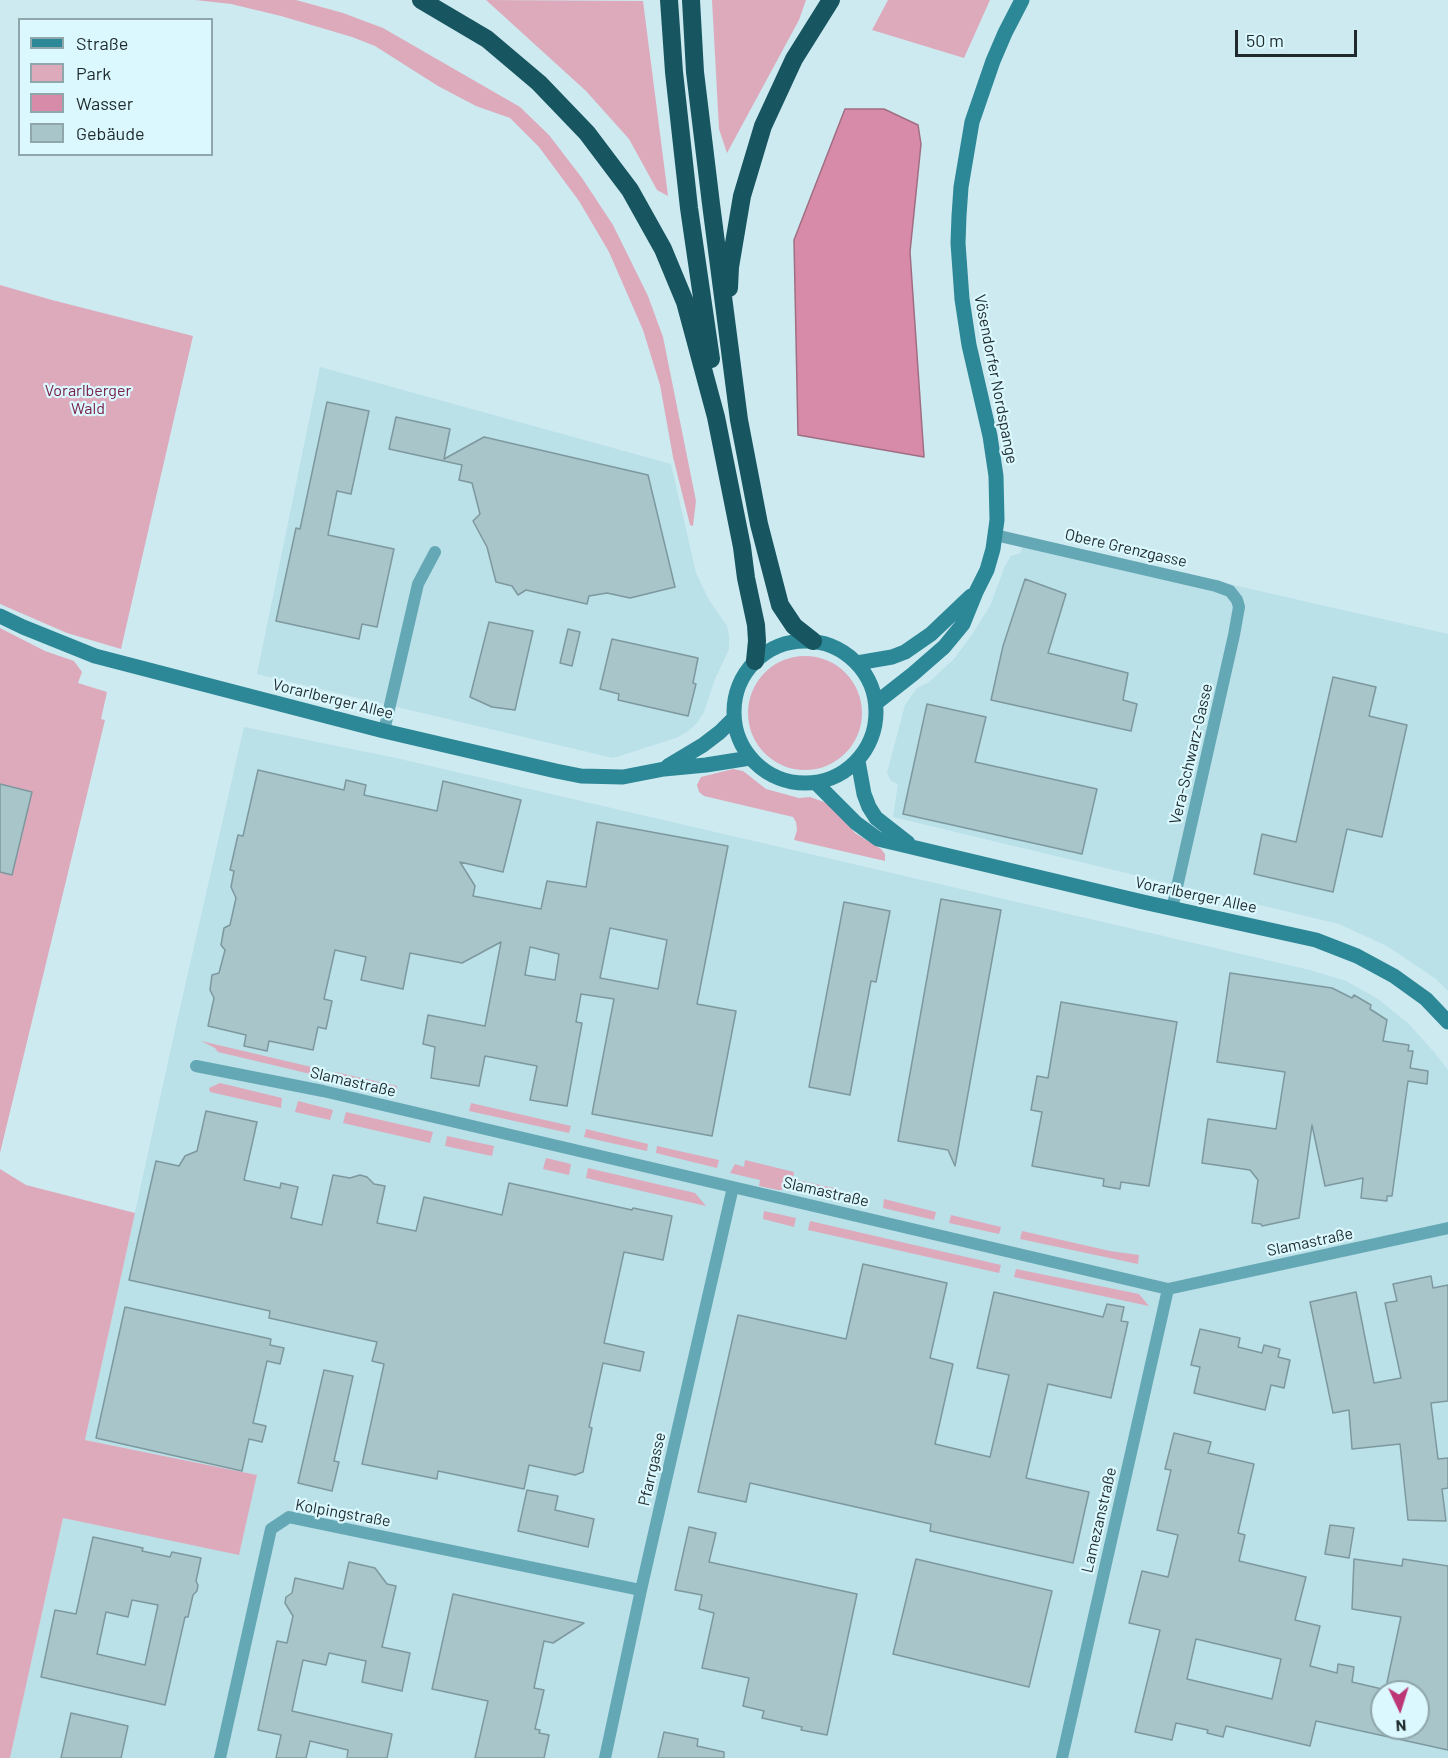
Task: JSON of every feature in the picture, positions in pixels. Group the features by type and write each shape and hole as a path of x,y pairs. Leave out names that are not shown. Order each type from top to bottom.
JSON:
{"highway":[{"path":"421,0 487,39 539,82 587,133 630,190 663,249 685,302 716,417 756,625 755,661"},
{"path":"669,0 675,84 716,417"},
{"path":"691,0 695,72 739,420 759,524 776,591 785,614 794,626 813,641"},
{"path":"727,335 730,267 742,196 763,126 794,59 831,0"}],"main road":[{"name":"Vösendorfer Nordspange","path":"876,703 944,647 963,624 990,561 997,507 996,476 990,436 969,345 962,299 958,251 959,216 961,187 972,122 993,60 1022,0"},
{"name":"Vösendorfer Nordspange","path":"857,663 905,652 931,634 976,592"},
{"name":"Vorarlberger Allee","path":"0,616 95,656 384,730 581,776 623,777 664,769 750,758"},
{"path":"813,641 838,649 857,663 871,683 876,703 876,726 868,747 858,761 835,777 816,783 792,783 769,775 750,758 738,739 734,719 734,698 741,679 755,661 775,647 794,642 813,641"},
{"name":"Vorarlberger Allee","path":"664,769 703,745 734,719"},
{"name":"Vorarlberger Allee","path":"858,761 864,794 876,818 915,848"},
{"name":"Vorarlberger Allee","path":"816,783 856,823 878,839 1173,909 1316,940 1357,956 1394,976 1426,999 1448,1022"}],"street":[{"name":"Obere Grenzgasse","path":"995,535 1216,586 1230,591 1239,607"},
{"path":"384,730 418,584 435,552"},
{"name":"Vera-Schwarz-Gasse","path":"1173,909 1239,607"},
{"name":"Slamastraße","path":"196,1066 323,1091 1168,1289 1448,1228"},
{"name":"Pfarrgasse","path":"605,1758 733,1187"},
{"name":"Lamezanstraße","path":"1062,1758 1168,1289"},
{"name":"Kolpingstraße","path":"220,1758 271,1529 289,1517 641,1590"}],"shaded area":[{"path":"320,367 671,464 696,573 709,600 727,626 729,637 729,649 715,679 704,712 697,723 676,738 613,758 257,674"},
{"path":"1023,537 1448,634 1448,991 1436,979 1387,946 1339,924 893,817 898,784 891,781 887,773 905,705 917,688 928,683 954,659 973,633 990,606 1011,556 1021,553"},
{"path":"244,727 396,758 1310,970 1346,981 1378,999 1409,1024 1448,1070 1448,1758 10,1758 63,1518 239,1554 257,1475 85,1440"}],"green space":[{"path":"195,0 296,0 343,13 383,28 520,107 549,135 582,178 613,225 648,296 663,337 696,501 693,526 690,525 673,457 660,385 643,330 609,252 579,201 539,147 510,118 476,106 438,86 375,46 281,16 231,4"},
{"path":"486,0 643,1 668,196 657,190 629,139 586,91"},
{"path":"712,0 806,0 799,20 727,153 719,129"},
{"path":"888,0 990,0 964,58 872,30"},
{"name":"Vorarlberger Wald","path":"0,285 193,336 121,649 67,633 0,604"},
{"path":"0,628 45,651 74,661 82,672 78,683 107,692 101,719 105,720 0,1153"},
{"path":"805,656 827,660 845,673 858,691 862,713 858,735 845,753 827,766 805,770 783,766 765,753 752,735 748,713 752,691 765,673 783,660"},
{"path":"733,769 743,771 766,789 799,798 810,797 834,808 855,833 881,849 885,854 885,861 794,840 797,830 793,817 704,796 699,792 697,785 701,777"},
{"path":"201,1041 320,1069 319,1076 218,1052"},
{"path":"335,1072 397,1086 396,1093 334,1079"},
{"path":"220,1083 282,1098 281,1108 210,1092 209,1088"},
{"path":"298,1101 333,1110 330,1120 295,1112"},
{"path":"471,1103 571,1126 569,1133 469,1111"},
{"path":"346,1112 433,1132 430,1143 343,1123"},
{"path":"586,1129 648,1144 647,1151 584,1137"},
{"path":"447,1136 494,1146 492,1156 445,1146"},
{"path":"657,1146 719,1160 717,1168 656,1153"},
{"path":"546,1158 571,1164 569,1175 543,1169"},
{"path":"745,1160 794,1172 793,1179 838,1189 836,1197 784,1185 782,1190 759,1186 760,1180 730,1173 735,1164 744,1167"},
{"path":"588,1168 695,1193 706,1206 586,1178"},
{"path":"0,1169 26,1185 135,1213 85,1440 257,1475 239,1555 63,1518 10,1758 0,1758"},
{"path":"884,1199 936,1212 934,1220 883,1208"},
{"path":"764,1211 796,1218 794,1227 763,1219"},
{"path":"951,1215 1001,1227 999,1234 949,1223"},
{"path":"810,1221 1001,1265 999,1273 808,1230"},
{"path":"1022,1231 1110,1251 1139,1255 1138,1264 1020,1239"},
{"path":"1016,1269 1139,1294 1149,1306 1014,1277"}],"water":[{"path":"845,109 884,109 918,125 921,144 910,252 924,457 798,435 794,240"}],"building":[{"path":"327,402 369,411 351,494 337,491 328,535 394,549 377,627 362,624 359,639 276,621 296,528 300,529"},
{"path":"396,417 450,429 444,459 484,437 648,475 675,587 630,598 607,593 589,596 587,604 526,590 518,595 512,586 496,582 487,547 473,521 480,514 472,483 459,480 462,465 389,449"},
{"path":"1025,579 1066,594 1048,653 1128,673 1123,700 1137,704 1131,731 991,700 1003,646"},
{"path":"489,622 533,631 515,710 492,707 470,697"},
{"path":"568,629 580,632 572,666 560,663"},
{"path":"612,639 698,658 693,683 696,684 688,716 618,700 619,694 600,689"},
{"path":"1333,677 1376,687 1369,716 1407,725 1382,837 1347,829 1333,892 1254,874 1262,834 1296,842"},
{"path":"927,704 986,717 975,762 1097,789 1082,854 903,814"},
{"path":"258,770 344,790 346,780 366,785 364,795 437,811 443,781 521,800 503,872 460,862 475,886 473,896 541,909 547,881 586,887 597,822 728,846 697,1004 736,1011 712,1136 592,1114 614,999 581,994 576,1022 582,1023 567,1106 530,1100 537,1066 485,1056 479,1086 431,1078 435,1047 423,1044 428,1015 485,1026 501,942 462,963 410,953 403,989 361,980 366,957 335,950 324,999 332,1001 326,1029 318,1027 313,1050 269,1041 267,1051 244,1046 246,1035 208,1026 214,998 210,990 212,975 219,973 225,950 221,945 224,928 230,925 236,898 231,887 234,871 230,870 238,835 243,836","holes":["610,928 667,940 658,989 600,978","530,947 559,954 555,980 525,975"]},
{"path":"0,784 32,792 12,875 0,872"},
{"path":"941,899 1001,910 955,1166 948,1150 898,1141"},
{"path":"844,902 890,911 876,982 871,981 850,1095 809,1087"},
{"path":"1230,973 1332,988 1352,998 1354,995 1371,1005 1370,1009 1387,1020 1383,1041 1409,1045 1408,1051 1413,1051 1410,1068 1428,1071 1427,1084 1408,1081 1392,1196 1387,1196 1387,1201 1361,1198 1363,1178 1325,1186 1312,1125 1299,1218 1262,1226 1252,1223 1258,1180 1250,1170 1202,1163 1208,1119 1276,1129 1285,1072 1217,1062"},
{"path":"1061,1002 1177,1022 1149,1186 1121,1182 1120,1189 1103,1186 1104,1179 1032,1166 1042,1112 1031,1110 1037,1076 1048,1078"},
{"path":"206,1111 257,1122 244,1180 280,1188 281,1183 298,1187 291,1218 322,1225 333,1175 350,1178 360,1175 367,1177 374,1184 385,1186 377,1223 416,1231 424,1197 502,1215 509,1183 632,1210 633,1208 672,1216 663,1260 624,1252 604,1343 644,1352 640,1371 603,1363 589,1427 592,1428 583,1472 575,1475 529,1465 524,1489 438,1471 437,1479 362,1464 384,1364 372,1361 377,1342 269,1318 270,1311 129,1280 156,1161 179,1166 185,1156 197,1151"},
{"path":"863,1264 947,1283 930,1358 953,1364 935,1444 990,1457 1009,1375 977,1368 994,1292 1103,1317 1107,1304 1124,1307 1121,1321 1128,1322 1111,1398 1048,1384 1026,1478 1089,1492 1073,1563 930,1531 931,1524 750,1483 746,1502 698,1492 738,1315 846,1339"},
{"path":"1431,1276 1433,1288 1448,1285 1448,1401 1431,1403 1438,1459 1448,1458 1448,1488 1442,1489 1446,1521 1408,1520 1400,1444 1352,1449 1349,1410 1333,1413 1310,1302 1356,1292 1374,1383 1401,1378 1385,1303 1397,1301 1393,1284"},
{"path":"125,1307 271,1339 270,1345 284,1348 280,1364 267,1361 253,1423 266,1426 262,1442 249,1439 242,1471 96,1438"},
{"path":"1200,1329 1240,1338 1238,1347 1262,1353 1264,1345 1280,1349 1278,1357 1290,1360 1284,1388 1271,1385 1265,1410 1194,1393 1200,1367 1191,1365"},
{"path":"324,1370 353,1376 334,1461 339,1462 332,1491 298,1483"},
{"path":"1174,1433 1211,1442 1208,1453 1254,1464 1238,1533 1245,1535 1239,1561 1306,1577 1295,1620 1320,1626 1310,1666 1337,1673 1338,1664 1354,1667 1352,1682 1370,1686 1370,1733 1316,1721 1310,1746 1226,1726 1223,1737 1207,1733 1208,1730 1176,1723 1172,1740 1135,1732 1160,1630 1129,1623 1142,1571 1168,1577 1178,1535 1157,1530 1171,1470 1165,1469","holes":["1196,1639 1281,1659 1272,1699 1187,1679"]},
{"path":"527,1490 558,1496 555,1510 594,1519 588,1547 518,1531"},
{"path":"1330,1525 1354,1528 1349,1558 1325,1554"},
{"path":"689,1527 716,1533 709,1562 857,1594 827,1735 762,1718 764,1711 743,1706 749,1678 702,1668 714,1613 699,1609 702,1595 675,1590"},
{"path":"93,1537 143,1548 142,1551 170,1557 172,1552 201,1558 196,1581 197,1591 193,1595 188,1617 185,1617 165,1705 41,1677 55,1610 76,1614","holes":["132,1600 158,1605 145,1665 97,1654 106,1612 128,1617"]},
{"path":"916,1559 1052,1591 1029,1687 893,1654"},
{"path":"1354,1559 1402,1566 1403,1559 1448,1566 1448,1750 1402,1740 1430,1740 1430,1680 1388,1680 1401,1617 1352,1609"},
{"path":"349,1562 375,1568 387,1584 396,1586 382,1647 410,1653 402,1691 362,1682 366,1661 329,1653 326,1665 303,1660 292,1711 392,1734 387,1758 347,1758 348,1750 310,1741 306,1758 276,1758 281,1735 258,1730 277,1641 287,1643 293,1616 285,1603 286,1597 292,1593 295,1578 343,1589"},
{"path":"453,1594 584,1623 553,1643 544,1641 534,1688 544,1690 535,1729 540,1730 539,1733 549,1735 544,1758 475,1758 488,1701 432,1689"},
{"path":"71,1713 128,1726 121,1758 61,1758"},
{"path":"664,1732 698,1739 697,1746 724,1752 724,1758 658,1758"}]}
